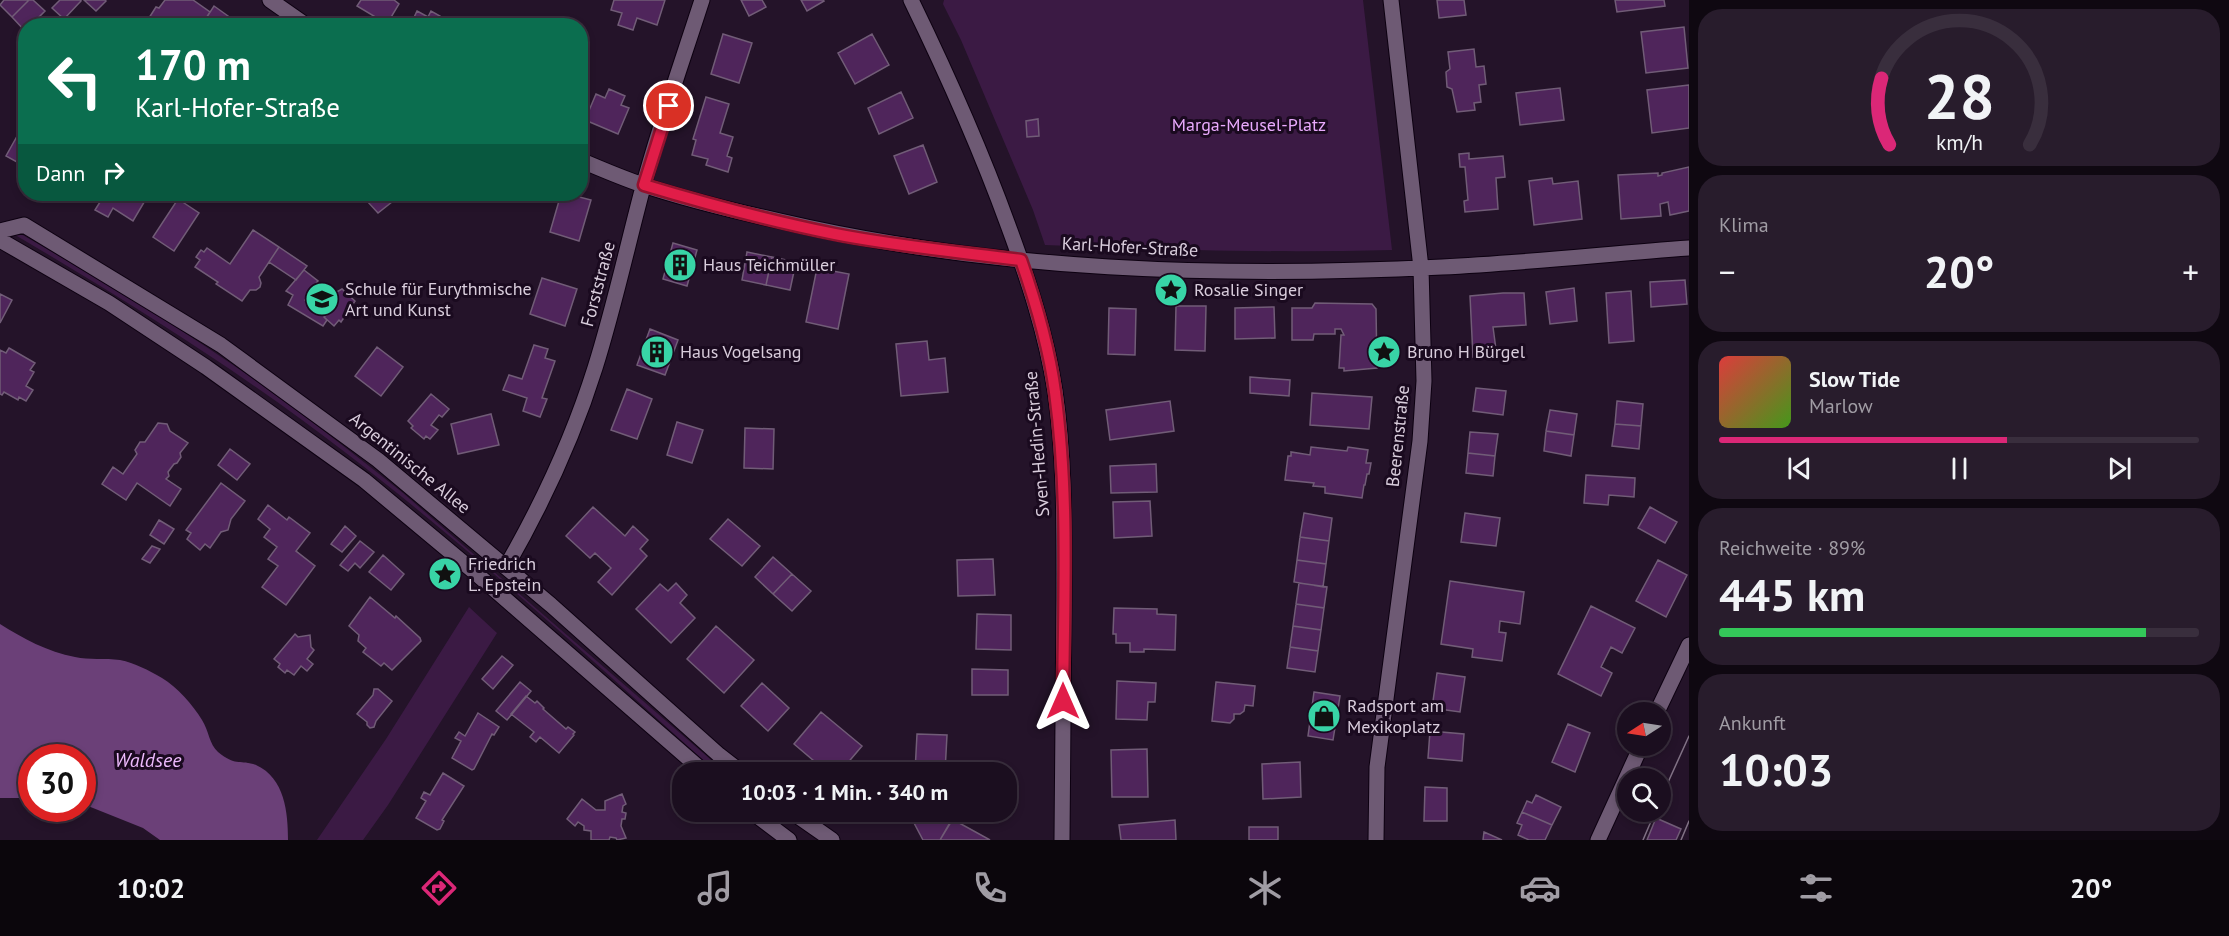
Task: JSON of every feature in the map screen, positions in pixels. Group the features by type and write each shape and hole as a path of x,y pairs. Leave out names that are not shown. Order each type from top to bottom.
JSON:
{"street":[{"path":"270,0 296,18"},
{"name":"Forststraße","path":"506,567 523,538 569,437 595,369 621,280 644,185 702,0"},
{"name":"Sven-Hedin-Straße","path":"911,0 981,151 1031,288 1046,344 1055,392 1061,461 1064,542 1062,840"},
{"name":"Beerenstraße","path":"1376,840 1377,767 1420,441 1424,381 1421,268 1391,0"},
{"name":"Karl-Hofer-Straße","path":"588,163 644,185 736,212 835,234 914,247 1021,260 1205,270 1421,268 1689,248"},
{"name":"Argentinische Allee","path":"0,231 24,225 220,345 378,460 506,567 728,762"},
{"path":"0,240 109,303 206,367 364,480 472,570 693,762"},
{"path":"1662,702 1689,645"},
{"path":"1598,840 1636,756"},
{"path":"765,822 789,840"},
{"path":"806,822 832,840"}],"green space":[{"name":"Marga-Meusel-Platz","path":"944,0 1363,0 1392,250 1218,250 1045,245 1033,210 961,40 943,4"},
{"path":"0,222 109,285 250,377 314,424 403,493 713,762 705,762 486,567 346,453 220,362 133,306 0,226"},
{"path":"469,607 497,633 388,805 363,840 317,840 386,739"}],"water":[{"name":"Waldsee","path":"0,624 55,652 80,658 126,661 168,682 198,714 218,752 234,761 256,765 273,778 279,787 286,808 288,840 160,840 143,828 96,809 96,744 18,744 18,798 0,798"}],"building":[{"path":"4,0 29,0 12,17 0,5"},
{"path":"29,0 33,0 45,11 38,18 18,18 18,23 12,17"},
{"path":"60,0 81,0 65,18 52,8"},
{"path":"84,0 105,0 106,1 96,11"},
{"path":"165,0 193,0 210,12 206,18 149,18 156,7 159,8"},
{"path":"361,0 394,0 399,4 391,18 377,18 357,6"},
{"path":"614,0 665,0 657,25 637,18 633,30 618,25 622,13 611,10"},
{"path":"741,0 762,0 766,7 749,16"},
{"path":"801,0 823,0 824,1 807,11"},
{"path":"1437,0 1464,0 1466,15 1439,18"},
{"path":"1615,0 1664,0 1665,6 1617,12"},
{"path":"214,6 231,18 206,18"},
{"path":"417,11 428,17 431,11 440,16 439,18 414,18"},
{"path":"1684,27 1688,68 1646,73 1641,32"},
{"path":"723,34 752,43 739,83 711,74"},
{"path":"872,34 889,65 855,84 838,53"},
{"path":"1474,49 1476,67 1484,66 1486,84 1479,85 1481,102 1474,103 1475,110 1457,112 1452,89 1447,87 1446,72 1450,69 1448,52"},
{"path":"1689,85 1689,128 1652,133 1647,90"},
{"path":"1560,88 1564,120 1520,125 1516,93"},
{"path":"609,89 625,96 621,105 629,108 618,134 588,121 588,113 596,94 605,98"},
{"path":"901,92 913,118 879,134 868,108"},
{"path":"706,97 729,104 720,133 733,137 727,156 732,158 728,172 706,165 708,159 692,155 696,140 693,139"},
{"path":"1038,119 1039,136 1027,137 1026,121"},
{"path":"18,135 18,163 6,156"},
{"path":"923,145 937,182 909,194 894,156"},
{"path":"1469,153 1469,159 1503,156 1505,177 1496,178 1498,209 1465,212 1464,201 1468,200 1465,167 1460,167 1459,154"},
{"path":"1689,167 1689,211 1670,215 1668,202 1660,204 1661,216 1621,219 1618,175 1658,173 1658,176"},
{"path":"1552,178 1553,184 1578,181 1582,219 1534,225 1529,181"},
{"path":"591,200 579,241 550,232 559,201"},
{"path":"101,201 145,201 133,221 113,208 108,217 95,210"},
{"path":"177,201 181,201 199,213 174,251 153,237"},
{"path":"367,201 393,201 378,213"},
{"path":"253,230 279,247 259,277 260,287 250,290 242,301 195,267 200,260 196,257 201,250 204,252 207,248 230,264"},
{"name":"Haus Teichmüller","path":"673,243 697,250 687,286 663,279"},
{"path":"279,247 307,266 296,280 269,262"},
{"path":"747,252 772,257 766,285 742,280"},
{"path":"772,257 796,262 790,290 766,285"},
{"path":"817,268 849,274 838,329 806,322"},
{"path":"304,270 318,281 305,300 326,315 324,317 327,320 323,326 288,305 293,295 286,291"},
{"path":"542,278 577,289 565,326 530,314"},
{"path":"1685,280 1687,304 1651,307 1650,282"},
{"path":"317,282 335,293 342,289 355,301 341,322 339,320 334,326 324,317 326,315 305,300"},
{"path":"1574,288 1577,321 1550,324 1546,292"},
{"path":"1631,291 1634,341 1609,343 1606,293"},
{"path":"1524,293 1526,325 1493,327 1497,357 1473,357 1470,296"},
{"path":"0,294 12,300 0,323"},
{"path":"1315,303 1372,304 1376,309 1377,368 1344,371 1344,368 1339,368 1341,335 1344,335 1341,329 1335,329 1335,334 1314,334 1313,340 1292,340 1292,308 1312,308"},
{"path":"1176,306 1206,306 1205,351 1175,350"},
{"path":"1274,307 1275,338 1235,339 1235,308"},
{"path":"1109,308 1136,309 1135,355 1108,354"},
{"name":"Haus Vogelsang","path":"650,329 678,340 665,375 637,365"},
{"path":"927,341 929,360 945,358 948,392 901,396 896,344"},
{"path":"534,345 548,349 545,358 555,361 542,398 547,399 540,417 523,411 527,398 503,390 509,375 522,379"},
{"path":"377,347 403,367 381,396 355,376"},
{"path":"9,348 35,363 30,370 34,372 26,386 33,390 26,401 19,397 18,400 4,392 0,394 0,350 6,353"},
{"path":"1250,377 1290,380 1289,396 1250,393"},
{"path":"1476,388 1506,391 1503,415 1473,411"},
{"path":"627,389 652,399 637,439 611,430"},
{"path":"1312,393 1372,397 1369,429 1310,425"},
{"path":"431,394 449,409 442,417 439,415 431,425 438,430 430,439 426,436 424,439 411,428 413,426 408,421"},
{"path":"1170,401 1174,431 1110,440 1106,410"},
{"path":"1617,401 1643,404 1641,426 1615,424"},
{"path":"1550,410 1577,414 1574,435 1546,431"},
{"path":"491,414 499,445 458,454 451,424"},
{"path":"677,422 703,430 692,463 667,455"},
{"path":"158,423 167,424 170,431 188,443 180,453 181,457 177,463 168,472 169,476 166,479 181,489 170,506 137,483 126,500 102,484 113,467 123,474 137,454 135,450 140,442 145,442"},
{"path":"1615,424 1641,426 1639,449 1612,446"},
{"path":"745,428 774,429 773,469 744,468"},
{"path":"1546,431 1574,435 1571,456 1544,451"},
{"path":"1470,432 1498,434 1495,456 1468,453"},
{"path":"1311,447 1347,451 1348,447 1368,450 1366,463 1371,463 1362,498 1325,493 1325,487 1313,486 1314,483 1285,480 1288,456 1291,456 1291,452 1310,455"},
{"path":"230,449 250,464 237,480 218,465"},
{"path":"1468,453 1495,456 1493,476 1466,473"},
{"path":"1156,464 1157,492 1111,493 1110,466"},
{"path":"1586,475 1635,478 1634,497 1609,495 1608,505 1584,503"},
{"path":"221,483 245,501 231,519 228,530 221,532 210,548 205,544 200,550 187,539 191,533 186,530"},
{"path":"1150,501 1152,536 1114,538 1113,502"},
{"path":"268,505 287,520 289,517 310,533 296,551 315,566 286,605 262,587 278,566 268,559 277,547 264,537 270,529 258,519"},
{"path":"593,507 625,536 633,526 648,540 640,549 647,556 612,595 598,582 611,568 595,553 590,558 566,536"},
{"path":"1650,507 1677,522 1665,543 1638,528"},
{"path":"1304,513 1332,518 1329,541 1300,537"},
{"path":"1465,513 1500,518 1496,546 1461,542"},
{"path":"728,519 760,546 742,566 710,539"},
{"path":"159,520 174,529 164,544 150,535"},
{"path":"345,526 356,536 342,552 331,544"},
{"path":"1300,537 1329,541 1326,564 1297,560"},
{"path":"360,541 374,552 360,568 355,563 348,571 340,565"},
{"path":"152,546 160,549 150,563 142,559"},
{"path":"383,555 404,574 391,590 369,572"},
{"path":"773,557 792,574 773,594 755,577"},
{"path":"993,559 995,595 958,596 957,560"},
{"path":"1297,560 1326,564 1323,587 1294,582"},
{"path":"1658,560 1687,575 1666,617 1636,601"},
{"path":"792,574 811,591 792,611 773,594"},
{"path":"1450,581 1524,592 1520,624 1500,621 1499,632 1506,633 1502,661 1472,657 1473,649 1441,644"},
{"path":"676,583 687,595 680,603 695,618 671,643 636,609 660,584 668,591"},
{"path":"1299,583 1327,587 1324,608 1296,604"},
{"path":"370,597 395,618 396,616 421,641 392,670 384,663 381,666 363,652 366,648 358,641 359,635 349,626"},
{"path":"1296,604 1324,608 1321,630 1293,626"},
{"path":"1591,606 1635,628 1622,653 1611,647 1601,667 1612,673 1601,696 1558,674"},
{"path":"1114,608 1157,609 1157,614 1176,615 1175,650 1144,649 1144,652 1130,652 1130,643 1116,643 1116,634 1113,634"},
{"path":"977,614 1011,615 1011,650 976,649"},
{"path":"716,626 754,660 724,693 687,659"},
{"path":"1293,626 1321,630 1318,651 1290,647"},
{"path":"295,634 298,637 310,635 311,647 314,650 307,659 313,664 307,671 301,666 294,675 287,670 285,673 274,659"},
{"path":"1290,647 1318,651 1315,672 1287,668"},
{"path":"502,656 513,665 493,689 482,679"},
{"path":"972,669 1008,670 1008,695 972,695"},
{"path":"1437,673 1465,677 1460,712 1432,708"},
{"path":"1117,681 1156,683 1155,702 1148,702 1147,720 1116,719"},
{"path":"520,682 531,691 507,720 496,711"},
{"path":"1216,682 1255,686 1253,706 1245,705 1244,711 1234,714 1234,719 1230,723 1212,721"},
{"path":"762,683 789,708 768,731 741,706"},
{"path":"374,689 378,689 392,701 374,727 370,728 367,722 357,714 373,695"},
{"name":"Radsport am Mexikoplatz","path":"1314,692 1340,696 1333,740 1308,736"},
{"path":"526,696 535,703 537,701 566,729 568,727 575,732 559,753 540,737 536,742 530,737 534,732 511,714"},
{"path":"821,712 862,746 848,762 815,762 794,744"},
{"path":"478,713 499,727 494,735 492,734 472,770 452,758 461,741 455,738 459,732 465,736"},
{"path":"1568,724 1590,733 1575,772 1552,762"},
{"path":"1430,731 1464,734 1462,761 1428,758"},
{"path":"917,734 947,735 946,762 916,762"},
{"path":"1147,749 1148,797 1112,797 1111,750"},
{"path":"1300,762 1301,797 1263,799 1262,764"},
{"path":"443,773 464,786 442,820 444,821 440,829 437,830 416,818 426,801 421,798 424,792 430,795"},
{"path":"1425,787 1447,788 1447,821 1424,821"},
{"path":"622,794 626,804 622,812 626,813 621,826 626,838 617,840 610,837 609,840 591,840 591,831 584,830 584,826 578,822 575,826 567,819 582,799 596,810 605,810 605,801"},
{"path":"1536,795 1561,807 1552,825 1522,812 1527,801 1532,803"},
{"path":"1522,812 1552,825 1545,840 1529,840 1518,835 1522,825 1517,823"},
{"path":"1175,820 1176,840 1121,840 1119,825"},
{"path":"914,822 951,822 940,840 923,840"},
{"path":"950,822 957,822 990,840 940,840"},
{"path":"1654,822 1665,822 1681,829 1676,840 1647,840"},
{"path":"1249,827 1278,827 1278,840 1249,840"},
{"path":"1484,832 1502,840 1483,840"}],"tram line":[{"path":"1671,776 1689,736"},
{"path":"1681,840 1689,821"},
{"path":"1643,840 1651,822"}],"place":[{"name":"Haus Teichmüller","path":"680,265"},
{"name":"Rosalie Singer","path":"1171,290"},
{"name":"Schule für Eurythmische Art und Kunst","path":"322,299"},
{"name":"Haus Vogelsang","path":"657,352"},
{"name":"Bruno H Bürgel","path":"1384,352"},
{"name":"Friedrich L. Epstein","path":"445,574"},
{"name":"Radsport am Mexikoplatz","path":"1324,716"}],"route":[{"path":"669,106 644,185 736,212 835,234 914,247 1021,260 1046,344 1055,392 1061,461 1064,542 1063,701"}]}
